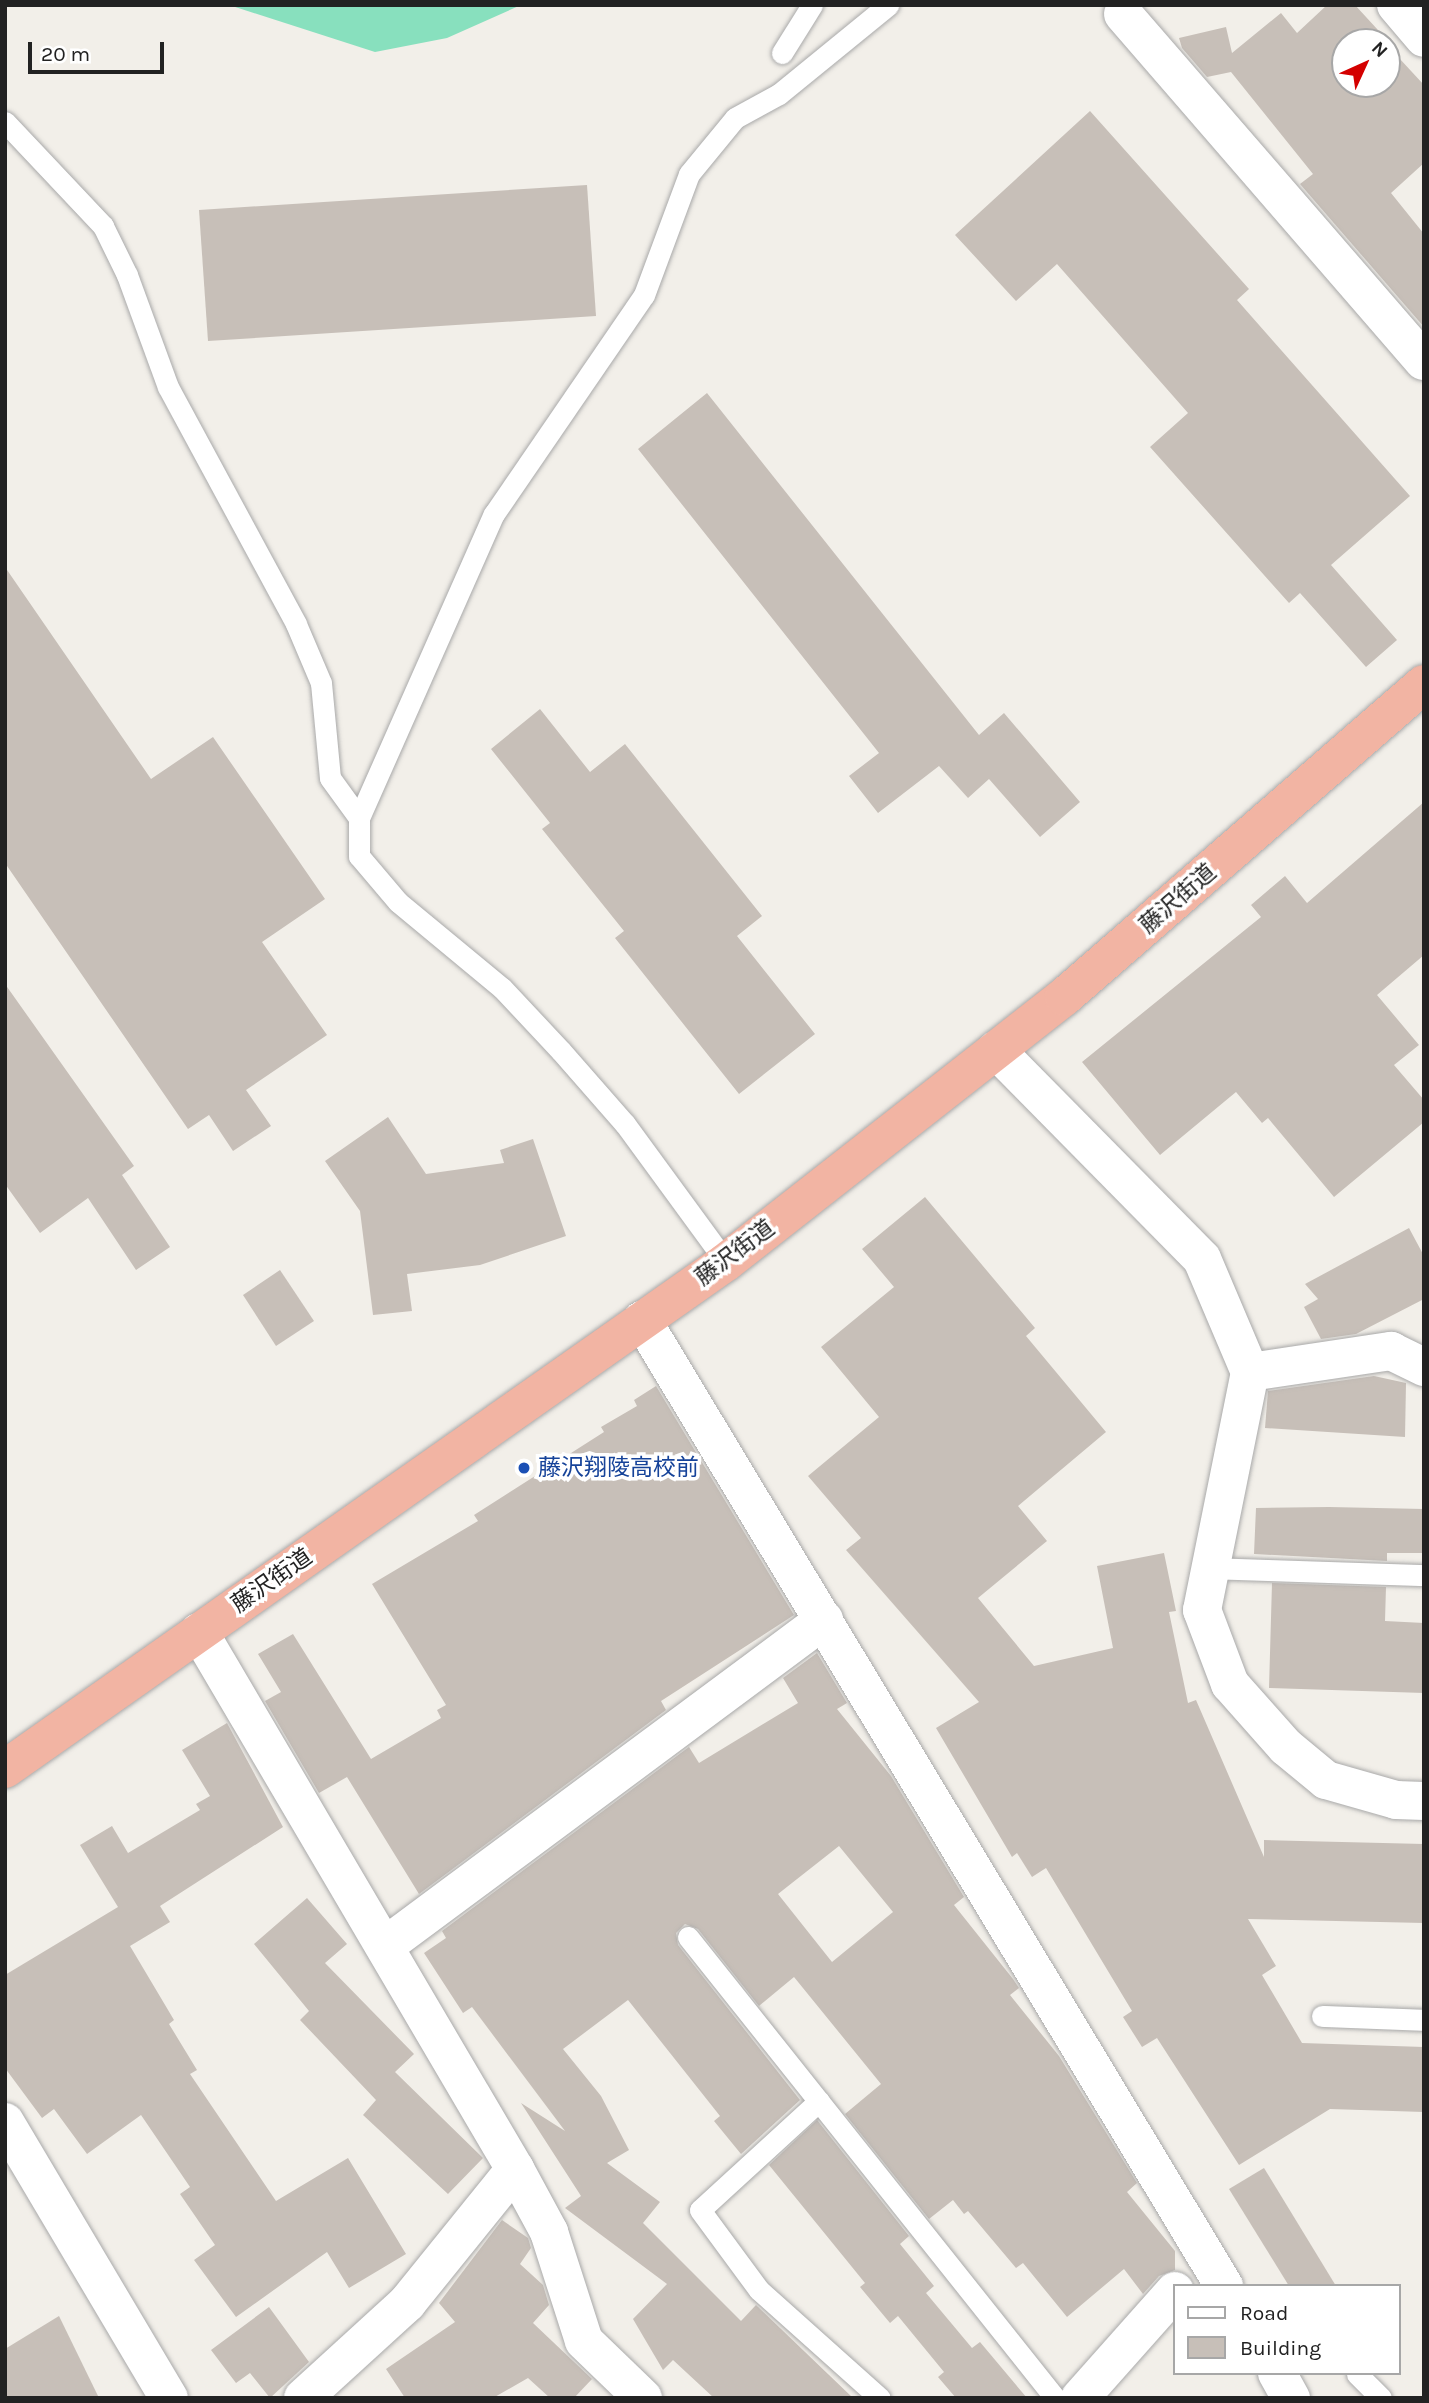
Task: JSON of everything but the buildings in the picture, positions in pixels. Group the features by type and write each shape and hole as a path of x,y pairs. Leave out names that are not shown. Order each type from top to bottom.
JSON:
{"highway":[{"name":"藤沢街道","path":"5,1769 726,1262 996,1050 1424,684"}],"street":[{"path":"1396,5 1424,38"},
{"path":"1123,14 1424,361"},
{"path":"996,1050 1202,1259 1250,1372 1202,1610 1230,1684 1286,1747 1326,1780 1396,1800 1424,1801"},
{"path":"642,1320 1215,2271 1185,2284"},
{"path":"1250,1372 1391,1351 1424,1367"},
{"path":"385,1947 824,1620"},
{"path":"199,1632 515,2169 549,2232 584,2341 643,2398"},
{"path":"5,2122 169,2398"},
{"path":"303,2398 407,2303 515,2169"},
{"path":"1080,2398 1174,2292"},
{"path":"1278,2375 1291,2398"}],"lane":[{"path":"782,53 812,5"},
{"path":"726,1262 625,1124 561,1051 502,988 398,902 359,856 359,818 494,514 644,295 689,174 735,118 779,94 888,5"},
{"path":"5,121 103,226 145,318 168,387 296,624 321,683 330,778 359,818"},
{"path":"1210,1569 1424,1575"},
{"path":"688,1937 1055,2398"},
{"path":"1322,2017 1424,2020"},
{"path":"819,2101 700,2210 760,2290 880,2398"},
{"path":"1358,2375 1381,2398"}],"green space":[{"path":"229,5 521,5 447,38 375,52"}],"place":[{"name":"藤沢翔陵高校前","path":"524,1468"}]}
